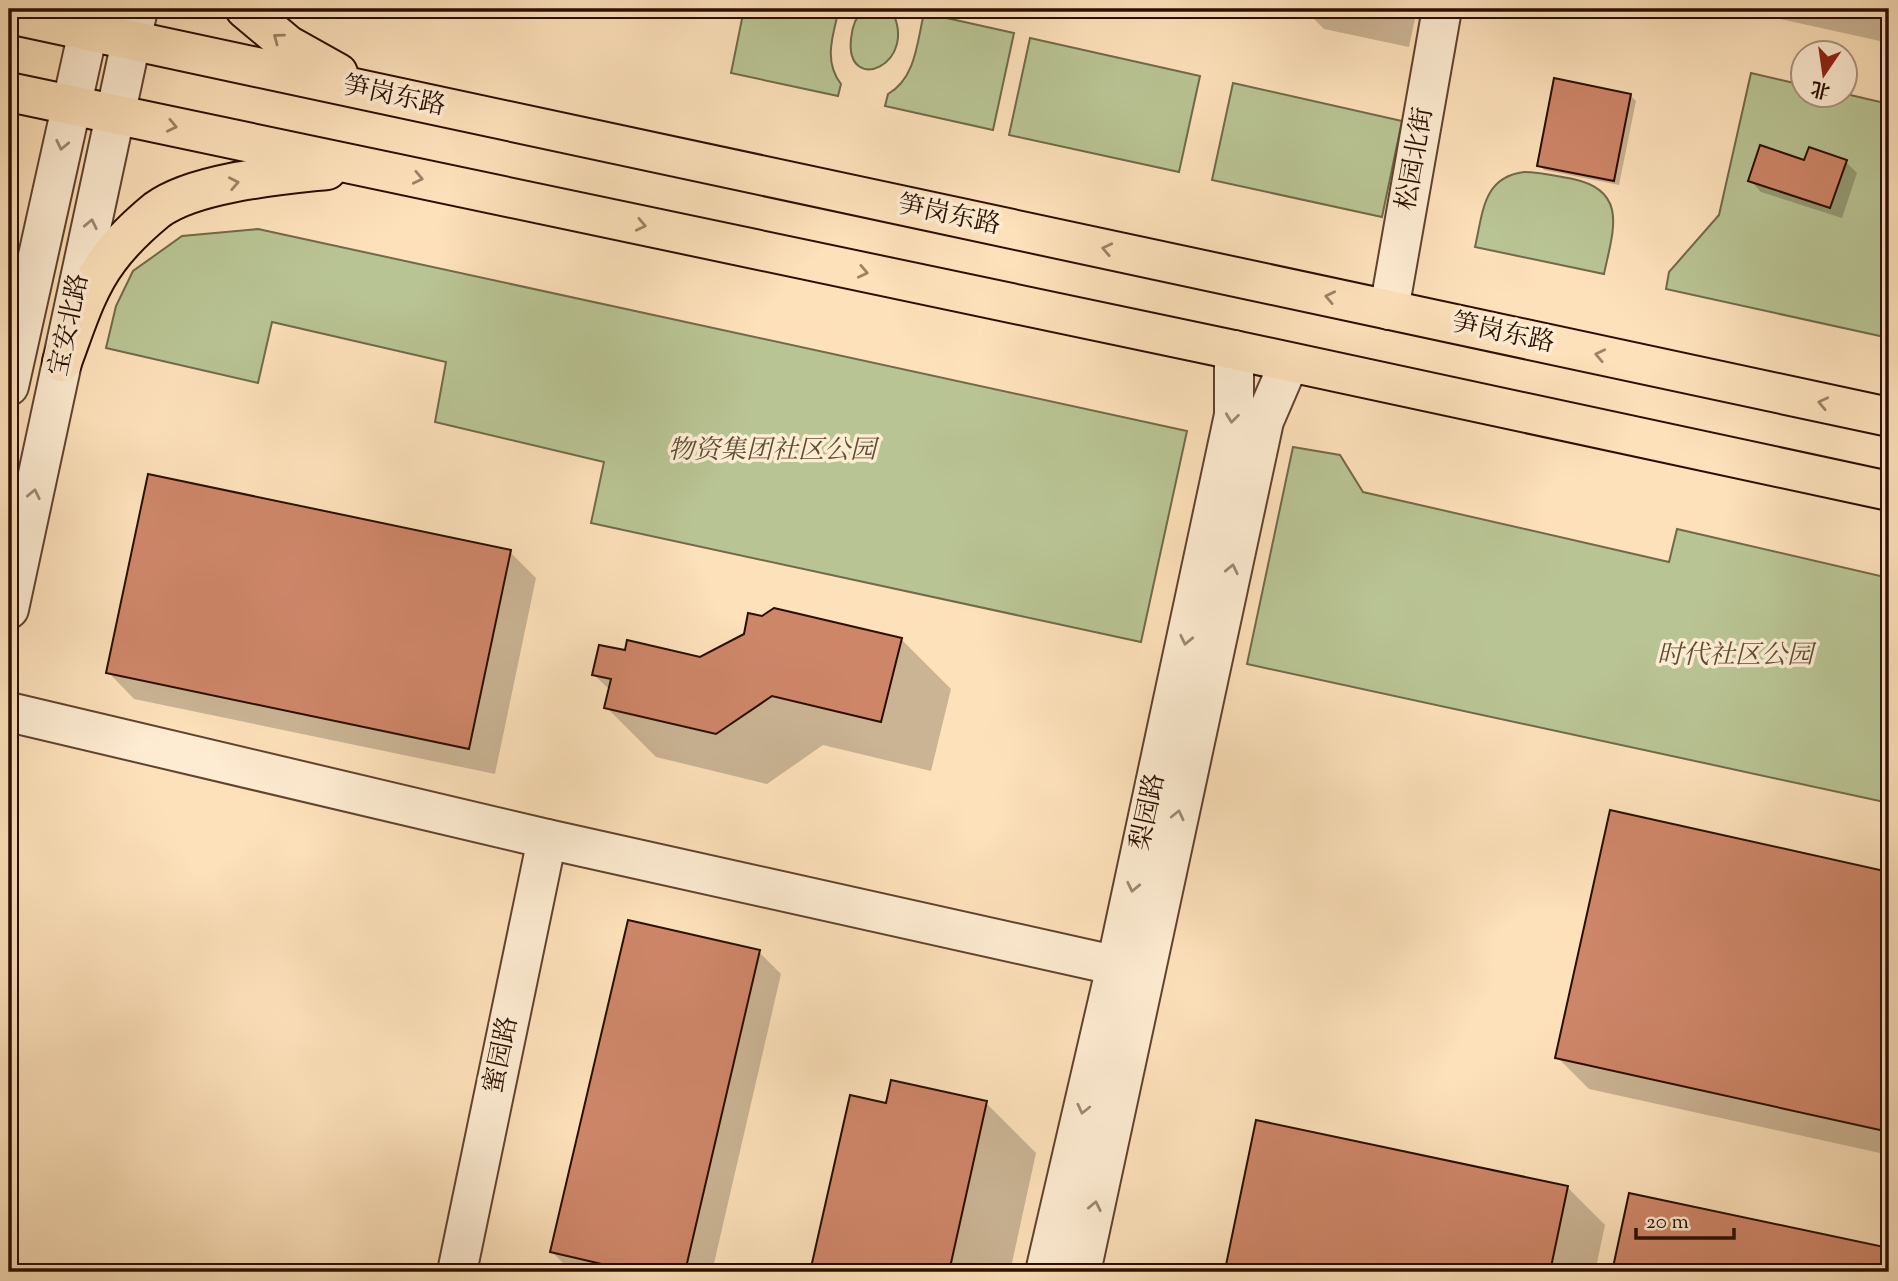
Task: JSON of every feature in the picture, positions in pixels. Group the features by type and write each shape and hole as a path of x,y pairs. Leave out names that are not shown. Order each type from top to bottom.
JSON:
{"main road":[{"path":"245,9 288,45 380,94"},
{"name":"笋岗东路","path":"9,14 134,25 380,94 1889,417"},
{"path":"9,92 1889,491"},
{"path":"62,362 86,302 107,261 157,210 187,195 226,185 282,174 362,166"}],"street":[{"name":"松园北街","path":"1389,310 1442,9"},
{"name":"宝安北路","path":"11,363 91,20"},
{"name":"宝安北路","path":"9,609 134,25"},
{"name":"梨园路","path":"1081,1272 1130,969 1234,415 1234,350"},
{"name":"梨园路","path":"1045,1272 1130,969 1264,421 1289,363"},
{"path":"9,712 547,839 1130,969"},
{"name":"蜜园路","path":"457,1272 547,839"}],"green space":[{"path":"744,9 839,9 831,48 832,66 841,84 838,96 731,73"},
{"path":"864,9 891,9 898,29 897,45 890,58 880,66 869,69 859,66 852,56 853,26"},
{"path":"924,13 1014,33 993,130 885,106 888,94 897,87 910,69"},
{"path":"1030,38 1200,76 1179,172 1009,135"},
{"path":"1751,73 1790,82 1790,108 1860,108 1860,97 1889,104 1889,338 1666,289 1669,272 1719,215"},
{"path":"1233,83 1402,121 1382,217 1212,180"},
{"path":"1524,172 1573,179 1591,185 1603,193 1610,203 1613,215 1611,243 1604,274 1475,247 1487,198 1500,181 1510,175"},
{"name":"物资集团社区公园","path":"258,229 1187,431 1141,642 591,523 604,462 435,422 446,362 272,322 258,383 106,348 116,306 133,271 182,236"},
{"name":"时代社区公园","path":"1293,447 1340,455 1363,492 1669,562 1677,529 1889,578 1889,803 1247,664"}],"building":[{"path":"1554,78 1631,94 1614,181 1537,166"},
{"path":"1760,145 1804,160 1809,147 1847,160 1830,208 1748,181"},
{"path":"148,474 511,550 469,749 106,673"},
{"path":"774,608 902,638 881,722 772,696 716,734 604,708 611,679 592,675 599,645 625,650 627,640 700,657 744,634 748,613 762,616"},
{"path":"1610,810 1889,872 1889,1132 1555,1058"},
{"path":"628,920 760,950 685,1272 636,1272 550,1252"},
{"path":"891,1080 987,1101 949,1272 810,1272 850,1095 886,1103"},
{"path":"1256,1120 1568,1186 1550,1272 1261,1272 1226,1265"},
{"path":"1629,1193 1889,1248 1889,1272 1612,1272"}]}
